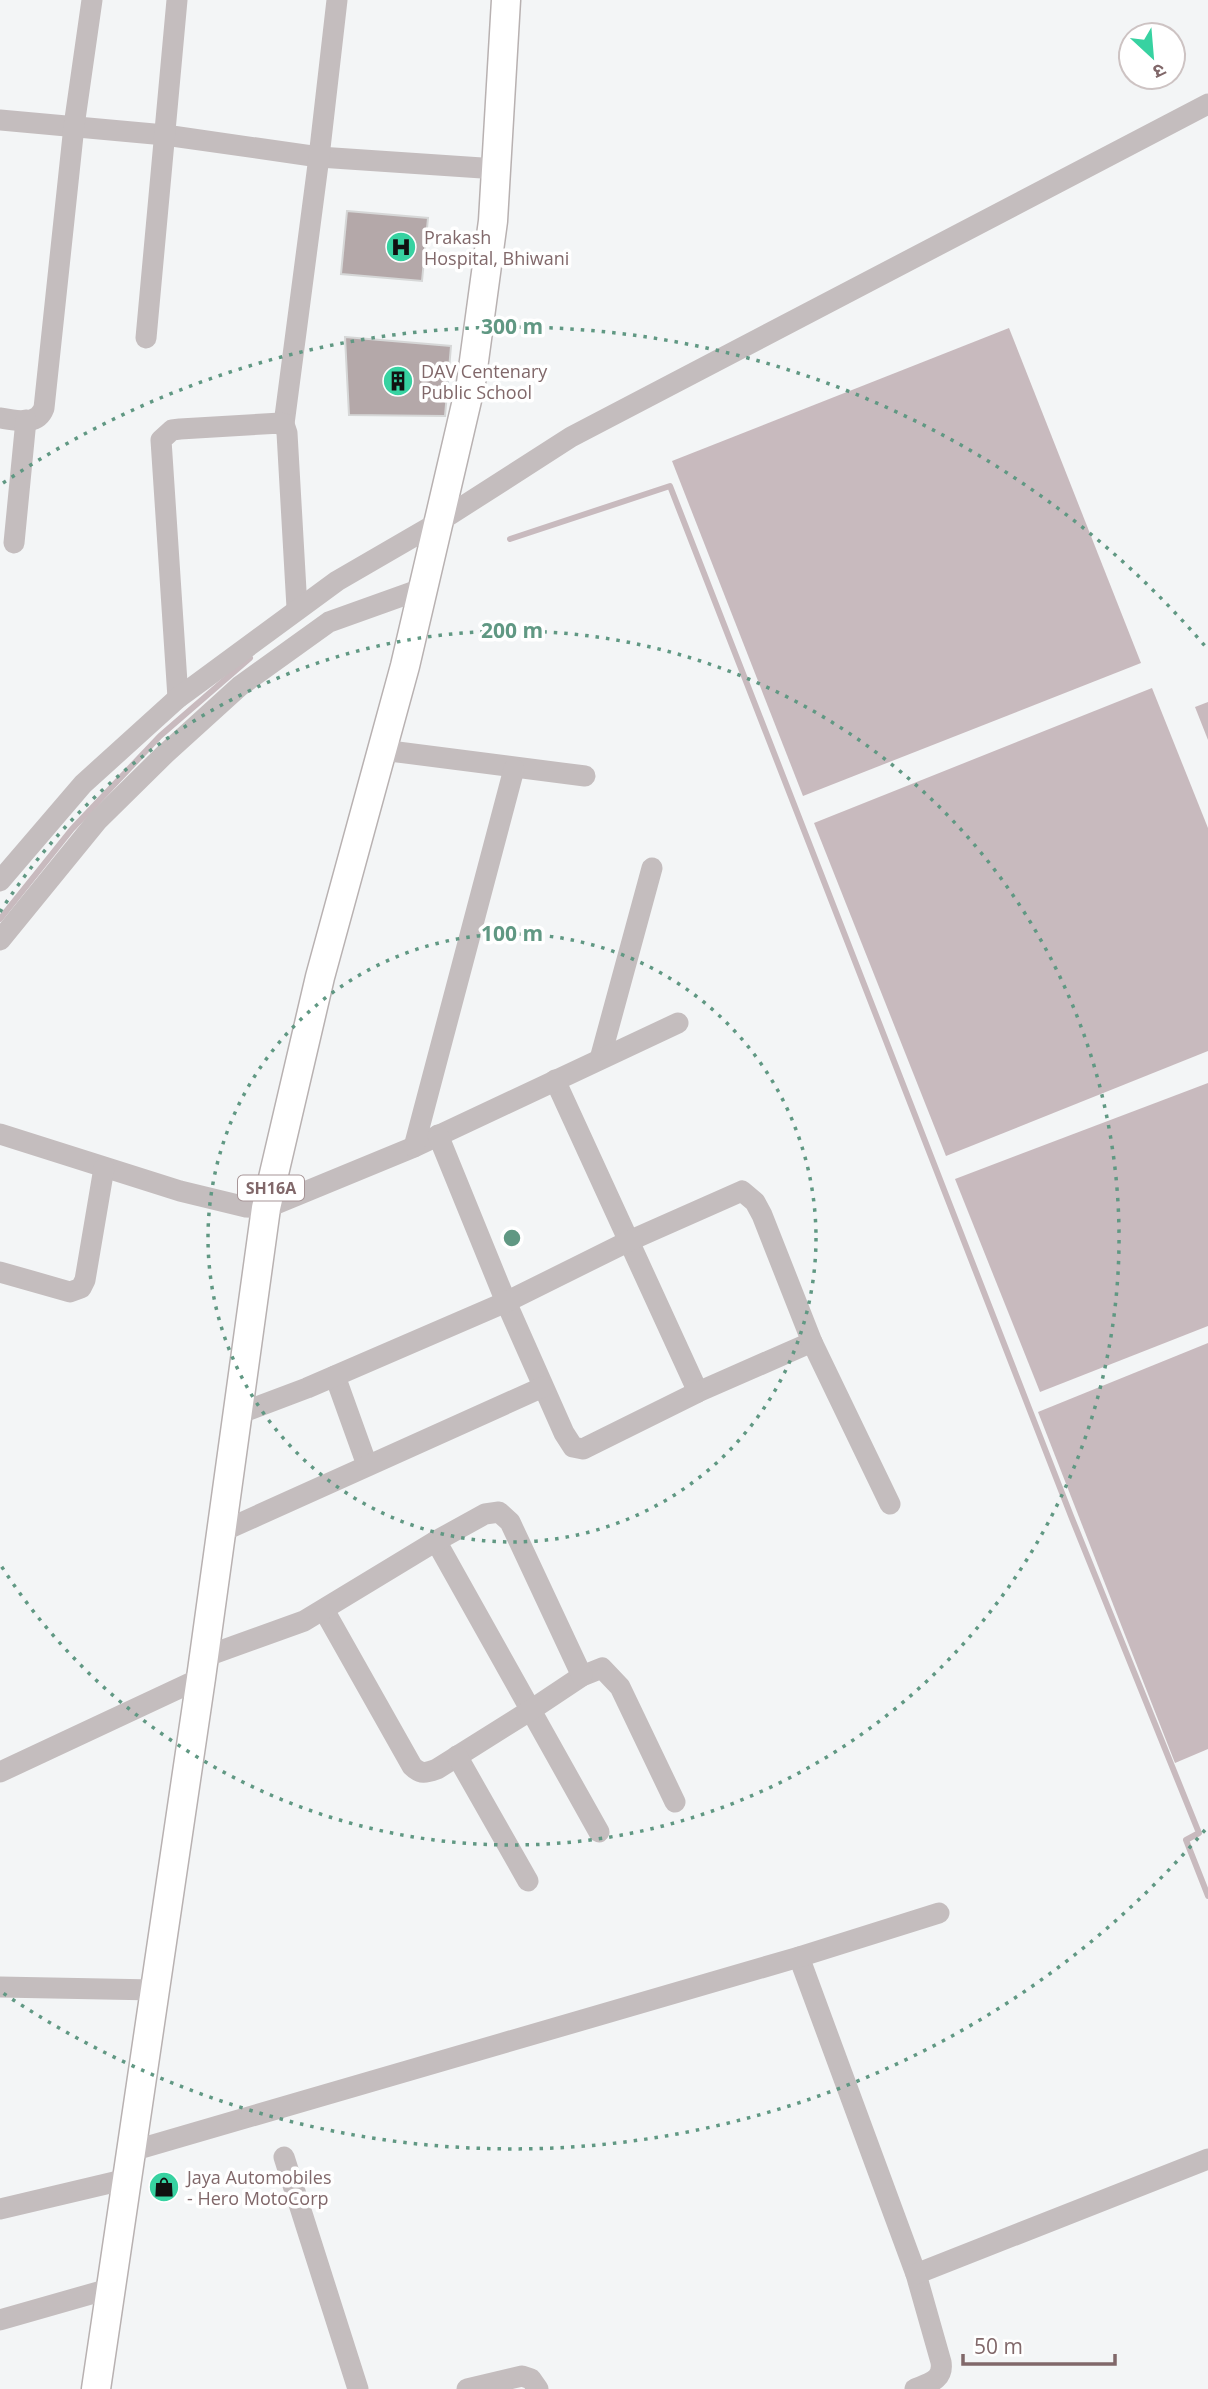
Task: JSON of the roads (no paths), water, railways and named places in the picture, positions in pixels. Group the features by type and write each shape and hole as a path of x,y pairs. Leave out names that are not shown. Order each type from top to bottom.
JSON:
{"main road":[{"name":"SH16A","path":"96,2389 203,1667 266,1208 320,977 424,588 471,383 493,221 506,0"}],"street":[{"path":"0,418 36,419 44,408 74,126 92,0"},
{"path":"146,338 177,0"},
{"path":"297,608 287,433 284,425 337,0"},
{"path":"0,881 83,784 178,698 337,581 438,523 571,438 1208,104"},
{"path":"0,120 165,135 319,157 497,169"},
{"path":"14,543 26,420"},
{"path":"178,698 161,440 172,430 281,422 284,425"},
{"path":"0,940 97,821 240,686 329,622 424,588"},
{"path":"382,750 584,776"},
{"path":"414,1147 514,769"},
{"path":"600,1059 652,868"},
{"path":"0,1134 218,1201 266,1208 414,1147 678,1023"},
{"path":"555,1080 698,1392"},
{"path":"438,1135 506,1302 573,1447 583,1449 698,1392 813,1342"},
{"path":"0,1272 70,1292 81,1288 85,1280 104,1168"},
{"path":"238,1414 335,1377 506,1302 629,1241 737,1192 746,1192 762,1215 813,1342 890,1504"},
{"path":"335,1377 367,1465"},
{"path":"220,1532 543,1387"},
{"path":"0,1772 203,1667 324,1610 485,1514 499,1512 506,1516 582,1675"},
{"path":"436,1541 599,1832"},
{"path":"324,1610 415,1769 422,1773 429,1772 457,1756 582,1675 602,1668 620,1687 676,1802"},
{"path":"457,1756 528,1881"},
{"path":"132,2151 799,1957 939,1913"},
{"path":"799,1957 916,2274 943,2370 939,2377 915,2389"},
{"path":"0,1987 155,1990"},
{"path":"284,2157 358,2389"},
{"path":"916,2274 1208,2159"},
{"path":"0,2209 127,2179"},
{"path":"0,2320 112,2288"},
{"path":"467,2389 522,2376 531,2379 538,2389"}],"waterway":[{"path":"510,539 670,486 1071,1516 1199,1833 1186,1840 1208,1896"},
{"path":"0,919 72,829 160,736 250,658"}],"place":[{"name":"Prakash Hospital, Bhiwani","path":"401,247"},
{"name":"DAV Centenary Public School","path":"398,381"},
{"name":"Jaya Automobiles - Hero MotoCorp","path":"164,2187"}]}
